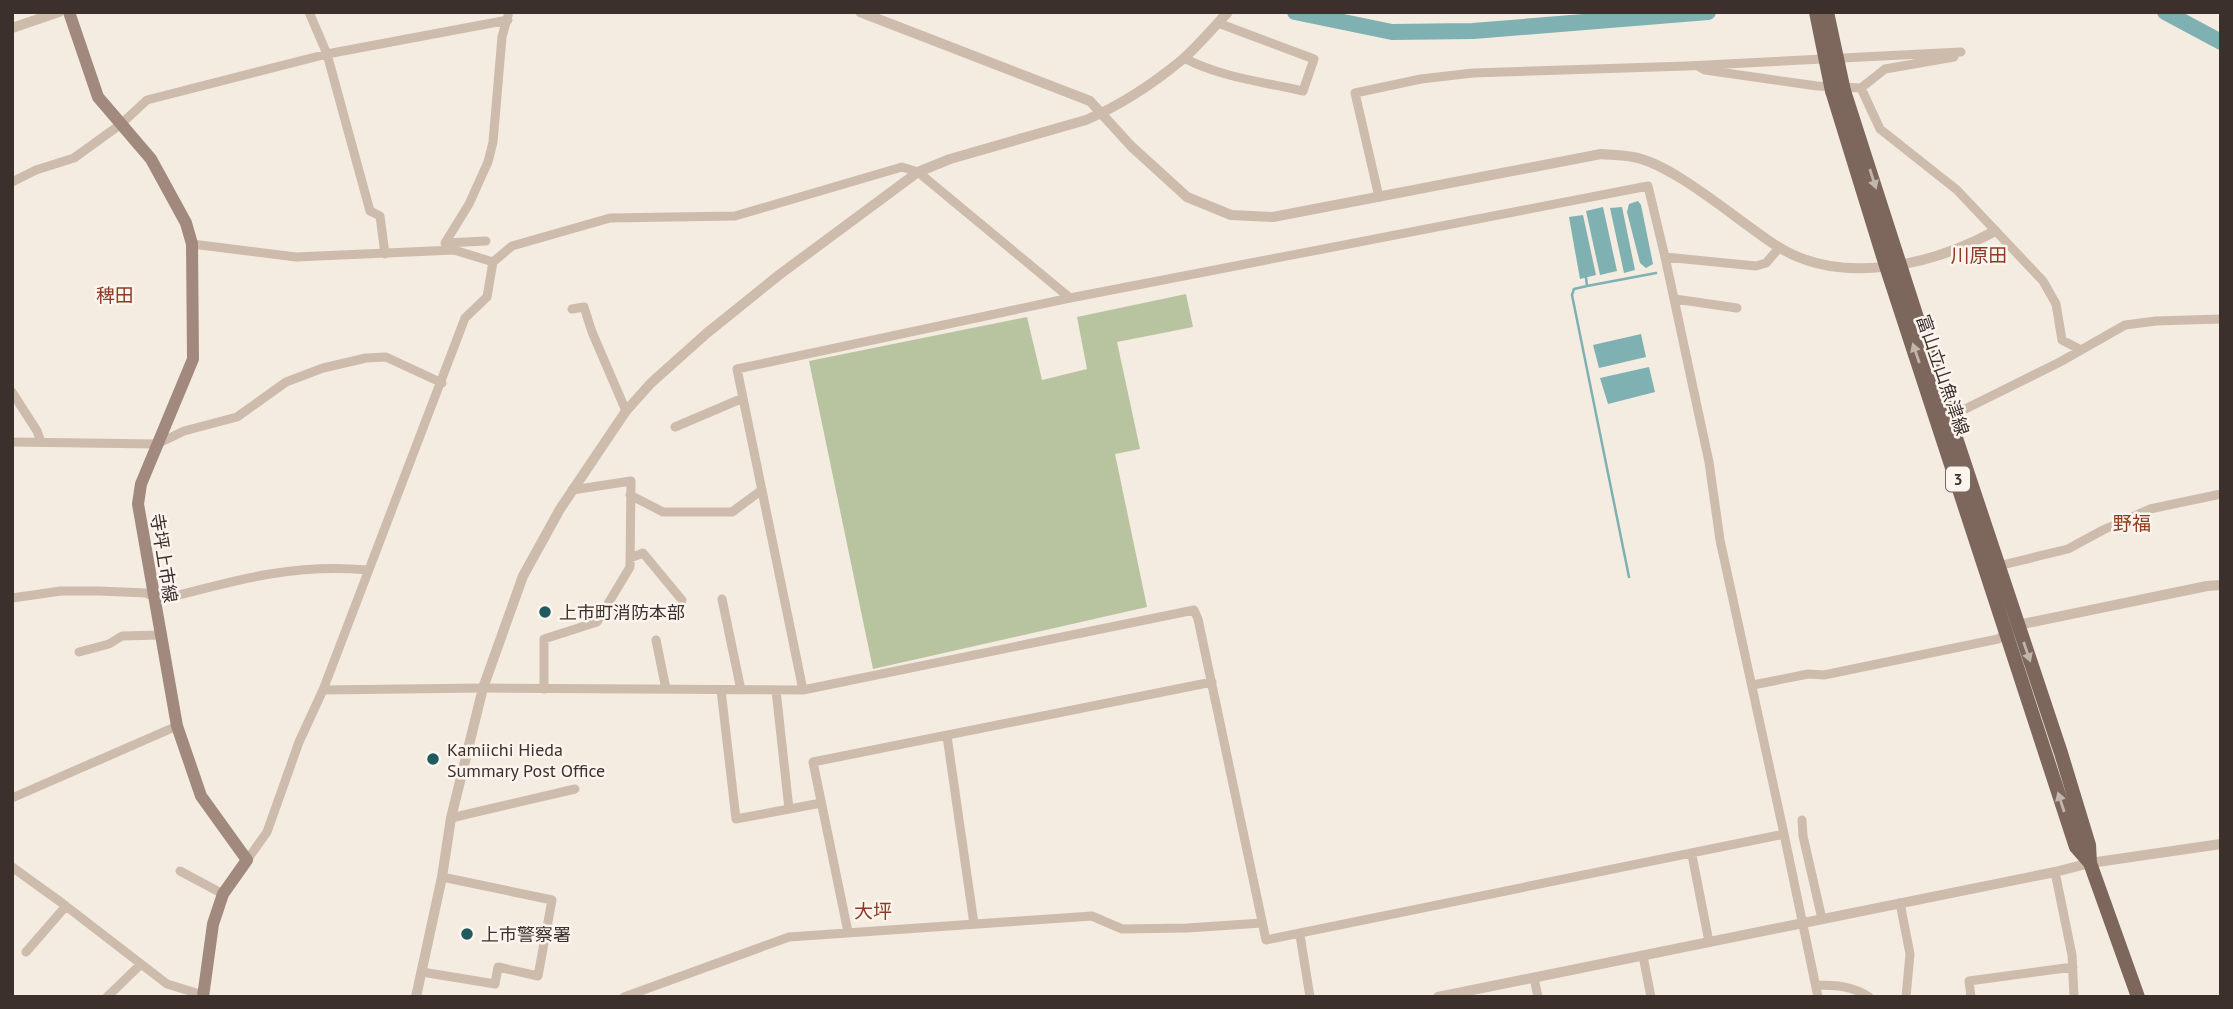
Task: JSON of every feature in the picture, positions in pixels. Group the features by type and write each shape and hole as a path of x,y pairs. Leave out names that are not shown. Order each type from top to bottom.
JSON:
{"main road":[{"name":"寺坪上市線","path":"69,12 98,97 151,159 186,223 192,244 193,359 141,484 138,503 177,726 201,796 247,860"},
{"name":"富山立山魚津線","path":"1816,12 1838,91 1894,266 2013,629 2061,753 2089,845 2090,863 2138,997"},
{"name":"富山立山魚津線","path":"1827,12 1830,59"},
{"name":"富山立山魚津線","path":"1894,266 1949,417 1998,566 2013,629"},
{"path":"203,996 213,924 223,894 247,860"}],"street":[{"path":"12,28 59,12"},
{"path":"309,12 327,54 370,211 380,215 385,254"},
{"path":"860,12 1090,101 1131,146 1187,197 1231,215 1273,217 1601,154 1634,157 1666,169 1779,248 1805,260 1832,266 1894,266 1972,244 1995,231"},
{"path":"416,997 442,877 451,818 483,688 523,576 572,490 626,411 651,383 707,333 779,275 918,172 950,159 1086,120 1101,113 1136,93 1184,58 1228,12"},
{"path":"12,182 36,170 74,158 121,124 147,100 327,54 508,16 502,37 491,152 469,204 445,243 486,241"},
{"path":"1184,58 1238,77 1303,91 1314,59 1218,23"},
{"path":"1379,197 1355,93 1421,79 1473,73 1961,52 1955,57 1885,69 1861,88 1817,86 1704,71 1698,65"},
{"path":"1861,88 1880,129 1957,190 2043,281 2056,304 2062,340 2081,351"},
{"path":"247,860 267,832 299,742 323,690 465,318 487,297 493,262 512,246 610,218 734,216 902,167 918,172 1070,298"},
{"path":"803,690 737,369 1070,298 1648,186 1675,299 1709,462 1720,540 1818,997"},
{"path":"192,244 296,257 454,250 493,262"},
{"path":"1665,257 1756,266 1766,262 1779,248"},
{"path":"1675,299 1737,308"},
{"path":"572,309 584,307 626,411"},
{"path":"1949,417 2081,351 2125,325 2221,319"},
{"path":"12,442 157,444 184,431 237,417 286,382 323,368 366,358 386,357 442,383"},
{"path":"12,392 37,430 41,442"},
{"path":"675,427 743,398"},
{"path":"544,689 544,639 597,622 630,567 631,481 572,490"},
{"path":"630,495 663,512 733,512 762,489"},
{"path":"1998,566 2068,549 2151,509 2221,494"},
{"path":"630,558 643,553 682,600"},
{"path":"12,598 61,591 99,591 146,593 160,600 237,580 303,568 368,570"},
{"path":"1753,685 1808,674 1824,676 1998,639 2013,629 2221,585"},
{"path":"722,599 741,690"},
{"path":"323,690 803,690 1194,610 1212,682 1266,940 1692,855 1784,834"},
{"path":"79,652 109,644 122,636 160,635"},
{"path":"656,640 666,689"},
{"path":"848,932 813,762 1212,682"},
{"path":"721,690 736,819 821,803"},
{"path":"776,690 789,809"},
{"path":"12,799 177,726"},
{"path":"947,736 974,924"},
{"path":"451,818 575,789"},
{"path":"1802,820 1803,836 1822,919"},
{"path":"1438,997 2055,873 2090,863 2221,844"},
{"path":"1692,855 1709,942"},
{"path":"12,867 167,985 203,996"},
{"path":"180,871 223,894"},
{"path":"2055,873 2073,967 2074,997"},
{"path":"422,972 495,984 498,967 538,976 552,900 442,877"},
{"path":"1899,903 1910,954 1906,997"},
{"path":"26,952 66,906"},
{"path":"624,997 789,937 1092,916 1122,929 1262,923"},
{"path":"1300,935 1310,997"},
{"path":"1643,956 1651,997"},
{"path":"107,997 140,965"},
{"path":"1971,997 1969,981 2073,967"},
{"path":"1534,978 1538,997"},
{"path":"1816,985 1837,985 1862,992 1869,997"}],"green space":[{"path":"1186,294 1193,327 1117,342 1140,449 1115,454 1147,607 873,669 809,361 1027,317 1042,380 1087,369 1077,317"}],"water":[{"path":"1638,201 1653,264 1646,268 1640,263 1627,212 1629,204"},
{"path":"1603,207 1617,271 1600,275 1586,211"},
{"path":"1622,207 1635,270 1624,273 1610,208"},
{"path":"1583,215 1596,275 1580,279 1569,217"},
{"path":"1641,334 1646,357 1599,368 1593,345"},
{"path":"1649,367 1655,392 1608,404 1600,378"}],"waterway":[{"path":"1295,12 1392,32 1473,31 1708,12"},
{"path":"2165,12 2221,42"},
{"path":"1586,278 1587,286 1656,273"},
{"path":"1587,286 1574,289 1572,295 1629,577"}],"place":[{"name":"上市町消防本部","path":"545,612"},
{"name":"Kamiichi Hieda Summary Post Office","path":"433,759"},
{"name":"上市警察署","path":"467,934"}],"district":[{"name":"川原田","path":"1979,255"},
{"name":"稗田","path":"115,295"},
{"name":"野福","path":"2132,523"},
{"name":"大坪","path":"873,911"}]}
